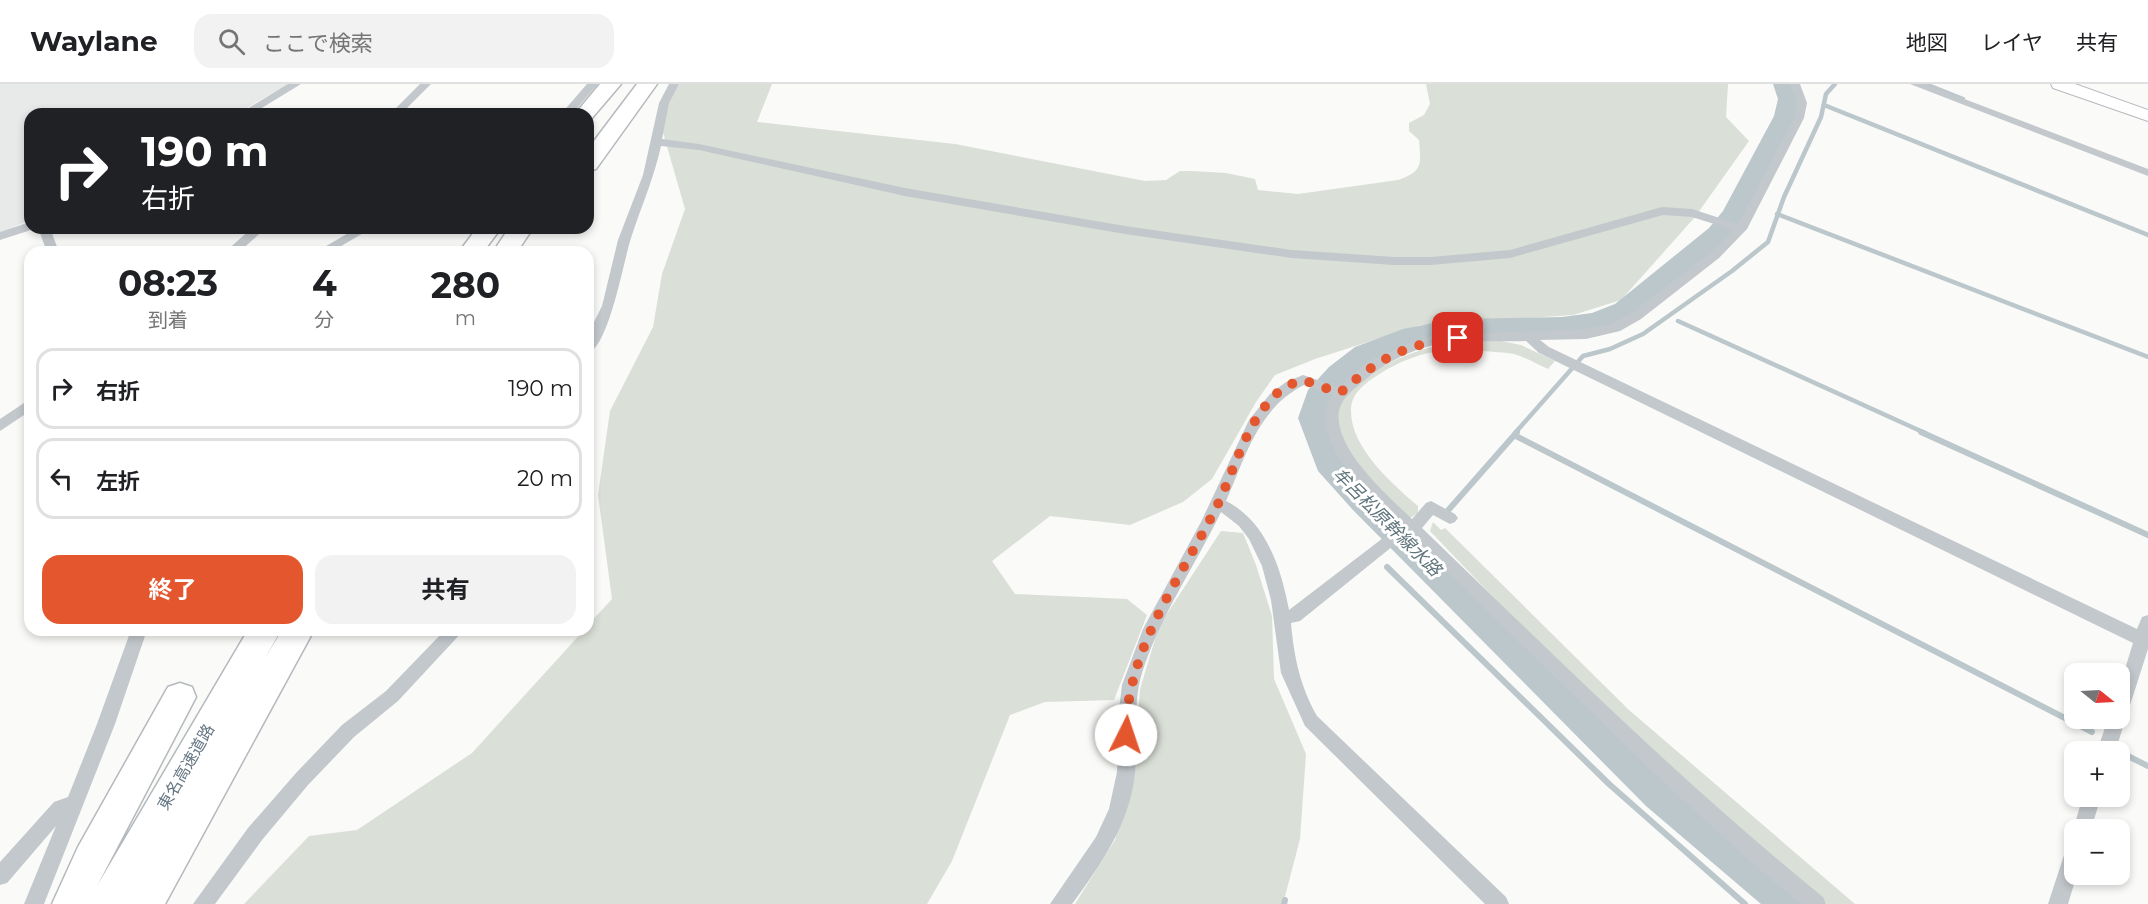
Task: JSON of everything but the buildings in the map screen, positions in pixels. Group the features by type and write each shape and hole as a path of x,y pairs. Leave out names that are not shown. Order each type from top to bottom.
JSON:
{"highway":[{"path":"590,108 610,84"},
{"path":"594,126 625,84"},
{"path":"594,156 646,84"},
{"name":"東名高速道路","path":"107,904 262,636"},
{"name":"東名高速道路","path":"145,904 295,636"},
{"path":"70,904 90,859 180,697"}],"main road":[{"path":"2060,84 2148,116"}],"street":[{"path":"254,108 296,84"},
{"path":"401,108 426,84"},
{"path":"571,108 593,84"},
{"path":"594,335 608,306 624,240 649,175 664,103 674,84"},
{"path":"1795,84 1802,103 1799,117 1737,228 1716,255 1636,316 1615,328 1586,334 1434,340 1374,364 1337,392 1332,412 1335,430 1346,457 1368,486 1410,530 1670,777 1760,858 1816,904"},
{"path":"1915,84 2148,173"},
{"path":"655,142 699,147 905,192 1125,230 1292,254 1394,261 1479,258 1510,254 1662,211 1685,212 1737,228"},
{"path":"0,236 24,228"},
{"path":"238,246 253,234"},
{"path":"333,246 355,234"},
{"path":"1530,336 1533,342 1544,350 2145,640"},
{"path":"1060,904 1096,856 1118,813 1126,774 1126,715 1133,675 1151,626 1218,504 1241,450 1261,412 1283,389 1303,380 1337,392"},
{"path":"0,426 24,408"},
{"path":"1218,504 1238,515 1256,536 1277,588 1288,668 1300,703 1311,721 1498,904"},
{"path":"1282,617 1294,616 1388,542 1410,530 1431,507 1444,514"},
{"path":"2130,682 2145,640 2148,622"},
{"path":"34,904 106,724 137,636"},
{"path":"203,904 255,834 302,778 348,731 392,696 450,636"},
{"path":"0,876 60,808 73,804"},
{"path":"2058,904 2064,884"}],"shaded area":[{"path":"0,84 289,84 247,108 24,108 24,223 0,233"},
{"path":"679,84 772,84 757,122 955,144 1145,181 1166,180 1180,171 1226,173 1255,179 1258,190 1298,194 1398,180 1416,170 1420,161 1419,140 1409,131 1409,123 1424,115 1430,104 1426,84 1728,84 1726,117 1749,141 1695,217 1621,300 1573,315 1420,325 1315,359 1275,375 1256,402 1212,479 1183,502 1130,525 1050,516 992,561 1015,594 1127,599 1147,615 1114,700 1045,702 1010,715 952,861 927,904 244,904 309,836 357,830 472,753 579,636 594,636 594,618 612,599 598,495 610,411 653,327 662,274 685,209 662,129 670,98"},
{"path":"1501,341 1521,345 1555,361 1548,369 1510,353 1454,350 1429,353 1406,360 1381,373 1365,384 1354,398 1351,410 1357,438 1374,464 1418,506 1418,513 1410,518 1356,460 1341,433 1338,420 1340,405 1362,379 1397,359 1446,344"},
{"path":"1433,522 1441,530 1445,528 1629,710 1855,904 1827,904 1673,770 1477,580 1430,531"},
{"path":"1221,531 1243,533 1256,565 1272,616 1274,679 1306,754 1300,839 1283,904 1075,904 1115,840 1136,755 1140,689 1159,626"}],"waterway":[{"name":"牟呂松原幹線水路","path":"1784,84 1789,99 1785,116 1734,213 1718,234 1625,310 1597,322 1562,326 1453,328 1403,339 1365,354 1339,374 1318,397 1313,418 1329,463 1364,501 1660,793 1792,904"},
{"path":"1778,214 1821,117 1826,94 1835,84"},
{"path":"1925,84 1963,99"},
{"path":"1824,105 2148,235"},
{"path":"1515,433 1583,356 1610,349 1643,334 1732,271 1768,242 1778,214"},
{"path":"1778,214 2148,357"},
{"path":"1678,321 1925,433"},
{"path":"1444,515 1517,432"},
{"path":"1921,432 2148,535"},
{"path":"1516,436 2092,732"},
{"path":"1387,567 1609,784 1745,904"},
{"path":"2130,757 2148,766"},
{"path":"1284,904 1285,900"}],"route":[{"path":"1126,735 1126,715 1133,675 1151,626 1218,504 1241,450 1261,412 1283,389 1303,380 1340,393 1374,364 1388,357 1434,340 1458,338"}]}
